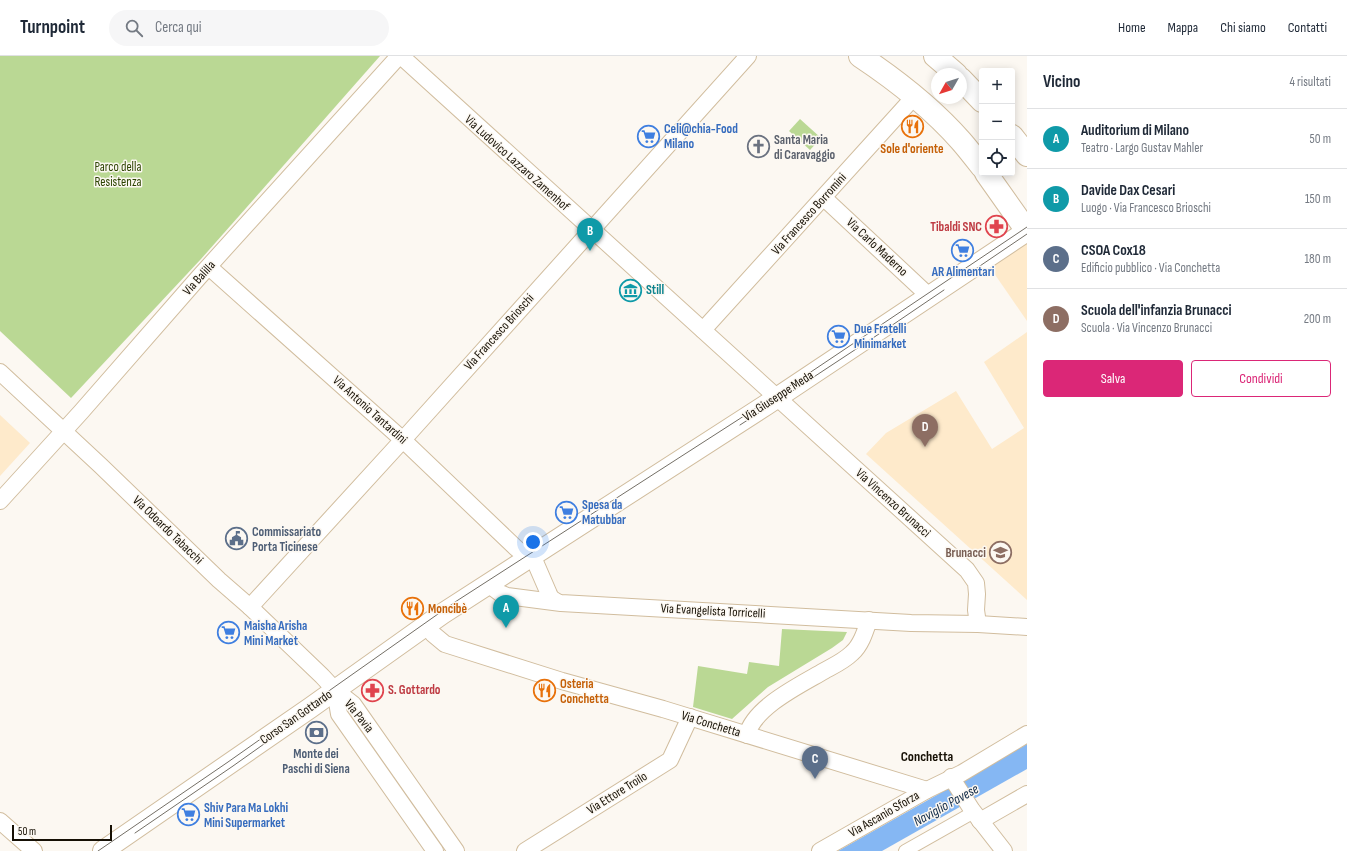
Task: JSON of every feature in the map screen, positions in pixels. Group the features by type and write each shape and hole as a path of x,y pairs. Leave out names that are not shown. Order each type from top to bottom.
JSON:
{"main road":[{"path":"860,56 914,97 938,118 960,140 979,163"},
{"path":"935,56 949,68"},
{"path":"967,85 979,98"},
{"path":"1015,140 1027,155"},
{"path":"988,176 1027,231"}],"street":[{"name":"Via Ludovico Lazzaro Zamenhof","path":"400,56 777,398"},
{"name":"Via Balilla","path":"0,502 209,267 400,56"},
{"name":"Via Francesco Brioschi","path":"250,607 403,440 748,56"},
{"name":"Via Francesco Borromini","path":"702,330 824,198 914,97"},
{"name":"Via Carlo Maderno","path":"824,198 929,296"},
{"name":"Via Giuseppe Meda","path":"488,584 777,398 1027,231"},
{"name":"Via Antonio Tantardini","path":"209,267 403,440 516,548 536,564 548,594 557,602"},
{"name":"Via Odoardo Tabacchi","path":"0,372 219,580 250,607 335,690"},
{"name":"Via Vincenzo Brunacci","path":"777,398 967,570 976,583 976,610 978,624"},
{"name":"Via Evangelista Torricelli","path":"488,584 500,593 507,596 561,603 1027,627"},
{"name":"Corso San Gottardo","path":"103,851 426,625 488,584"},
{"path":"747,735 753,720 770,704 800,684 845,660 860,642 869,620"},
{"name":"Via Conchetta","path":"426,625 433,634 445,644 562,681 690,717 927,790"},
{"name":"Via Pavia","path":"335,690 353,704 456,851"},
{"name":"Via Pavia","path":"335,690 339,714 435,851"},
{"name":"Via Ettore Troilo","path":"525,851 670,760 690,717"},
{"path":"927,790 954,782 962,772 1027,734"},
{"name":"Via Pavia","path":"367,754 381,744"},
{"path":"954,782 1004,851"},
{"name":"Via Ascanio Sforza","path":"820,851 927,790"},
{"path":"904,851 975,813 1027,794"},
{"path":"0,821 34,851"}],"shaded area":[{"path":"1027,237 1027,321 987,263"},
{"path":"1027,332 1027,600 866,454 886,433 956,391 992,449 1024,428 984,362"},
{"path":"0,415 30,443 0,476"}],"green space":[{"name":"Parco della Resistenza","path":"0,56 380,56 201,259 71,398 0,331"},
{"path":"800,119 821,138 810,150 789,131"},
{"path":"782,629 847,632 843,640 768,687 732,719 693,707 698,666 747,674 749,662 779,666"}],"water":[{"name":"Naviglio Pavese","path":"1027,744 1027,769 882,851 838,851"}],"tram line":[{"path":"98,851 228,762 455,602 775,396 1027,227"},
{"path":"971,272 1027,234"},
{"path":"791,392 944,290"},
{"path":"740,425 777,401"},
{"path":"135,833 326,700"}],"place":[{"name":"Sole d'oriente","path":"912,127"},
{"name":"Celi@chia-Food Milano","path":"648,136"},
{"name":"Santa Maria di Caravaggio","path":"758,147"},
{"name":"Tibaldi SNC","path":"997,227"},
{"name":"AR Alimentari","path":"963,250"},
{"name":"Davide Dax Cesari","path":"590,251"},
{"name":"Still","path":"630,290"},
{"name":"Due Fratelli Minimarket","path":"838,336"},
{"name":"Scuola dell'infanzia Brunacci","path":"925,447"},
{"name":"Spesa da Matubbar","path":"566,512"},
{"name":"Commissariato Porta Ticinese","path":"236,539"},
{"name":"Brunacci","path":"1001,553"},
{"name":"Moncibè","path":"413,609"},
{"name":"Auditorium di Milano","path":"506,628"},
{"name":"Maisha Arisha Mini Market","path":"228,633"},
{"name":"S. Gottardo","path":"373,690"},
{"name":"Osteria Conchetta","path":"544,691"},
{"name":"Monte dei Paschi di Siena","path":"316,732"},
{"name":"CSOA Cox18","path":"815,779"},
{"name":"Shiv Para Ma Lokhi Mini Supermarket","path":"188,815"}],"district":[{"name":"Conchetta","path":"927,756"}]}
